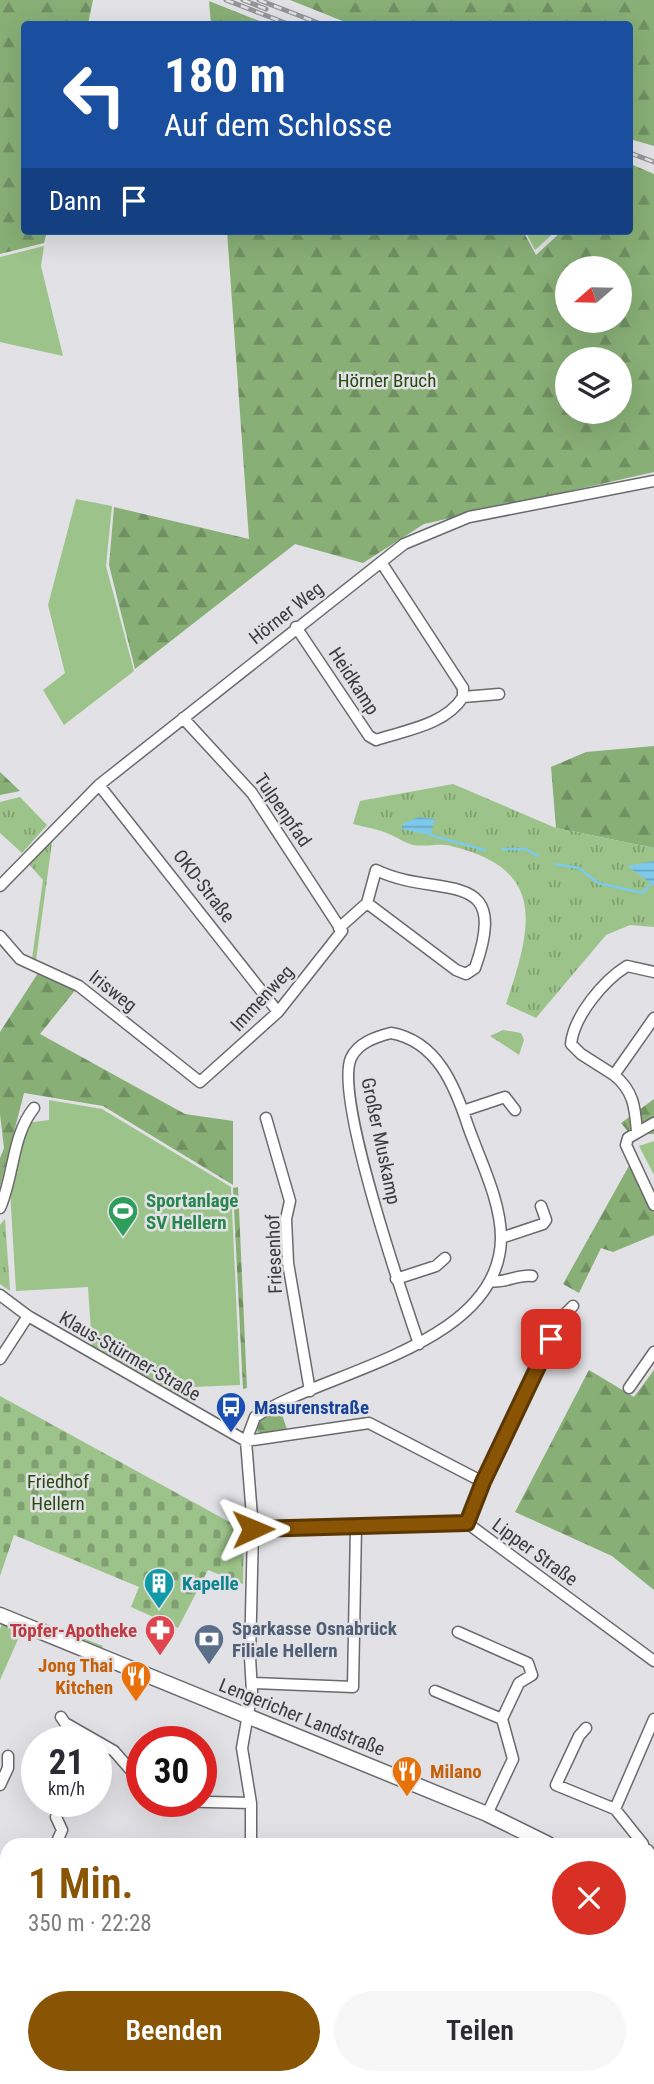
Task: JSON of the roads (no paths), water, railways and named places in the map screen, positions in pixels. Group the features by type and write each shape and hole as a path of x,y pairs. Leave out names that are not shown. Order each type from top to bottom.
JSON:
{"main road":[{"name":"Lengericher Landstraße","path":"0,1615 487,1814 536,1838"}],"street":[{"name":"Hörner Weg","path":"0,886 99,785 296,626 404,544 469,517 654,481"},
{"path":"381,562 463,688 463,698 499,694"},
{"name":"Heidkamp","path":"296,626 369,736 376,740 433,721 458,705 463,698"},
{"name":"Tulpenpfad","path":"183,718 252,793 340,930"},
{"name":"OKD-Straße","path":"99,785 278,1012"},
{"path":"376,870 391,877 447,886 475,897 484,905 487,919 475,968 466,974 456,970 367,903 376,870"},
{"name":"Immenweg","path":"200,1082 278,1012 340,930 367,903"},
{"name":"Irisweg","path":"0,936 20,959 79,986 200,1082"},
{"path":"654,972 627,966 614,974 573,1029 571,1044 581,1054 627,1085 634,1101 633,1135 627,1151 654,1205"},
{"path":"614,1075 654,1018"},
{"name":"Großer Muskamp","path":"246,1441 255,1417 310,1391 396,1357 419,1344 464,1311 491,1281 501,1238 497,1209 463,1111 443,1068 431,1054 410,1039 391,1033 367,1041 352,1058 348,1072 350,1101 396,1279 419,1344"},
{"path":"463,1111 505,1097 515,1110"},
{"path":"0,1208 13,1170 23,1122 34,1108"},
{"name":"Friesenhof","path":"266,1118 290,1201 286,1219 289,1273 310,1391"},
{"path":"633,1135 654,1123"},
{"path":"501,1238 543,1224 546,1220 541,1206"},
{"path":"396,1279 436,1266 445,1258"},
{"path":"491,1281 497,1282 518,1274 532,1276"},
{"name":"Klaus-Stürmer-Straße","path":"0,1296 28,1316 246,1441"},
{"path":"467,1523 483,1482 563,1316 573,1306"},
{"path":"0,1359 28,1316"},
{"path":"629,1388 654,1352"},
{"path":"251,1838 251,1803 242,1748 252,1683 253,1529 246,1441 369,1423 483,1482"},
{"name":"Lipper Straße","path":"253,1529 467,1523 654,1661"},
{"path":"252,1683 327,1683 353,1687 356,1526"},
{"path":"458,1632 528,1663 532,1675 519,1683 502,1720 513,1759 487,1814"},
{"path":"435,1691 502,1720"},
{"path":"61,1717 65,1723 114,1751 126,1765"},
{"path":"615,1809 654,1719"},
{"path":"586,1728 556,1785 615,1809 638,1838"},
{"path":"0,1785 8,1768 8,1756"},
{"path":"217,1802 251,1803"},
{"path":"56,1817 62,1830 59,1838"}],"water":[{"path":"419,817 435,819 430,835 401,829 404,823"},
{"path":"654,861 654,885 627,866"}],"waterway":[{"path":"430,835 485,850"},
{"path":"503,849 525,849 538,856"},
{"path":"555,864 579,868 598,883 643,893 651,883"}],"railway":[{"path":"226,0 280,21"},
{"path":"243,0 266,9"},
{"path":"259,0 313,21"},
{"path":"633,154 654,162"}],"place":[{"name":"Sportanlage SV Hellern","path":"123,1238"},
{"name":"Masurenstraße","path":"231,1434"},
{"name":"Kapelle","path":"159,1610"},
{"name":"Töpfer-Apotheke","path":"160,1657"},
{"name":"Sparkasse Osnabrück Filiale Hellern","path":"209,1666"},
{"name":"Jong Thai Kitchen","path":"136,1703"},
{"name":"Milano","path":"407,1798"}],"park label":[{"name":"Hörner Bruch","path":"387,380"},
{"name":"Friedhof Hellern","path":"58,1492"}]}
